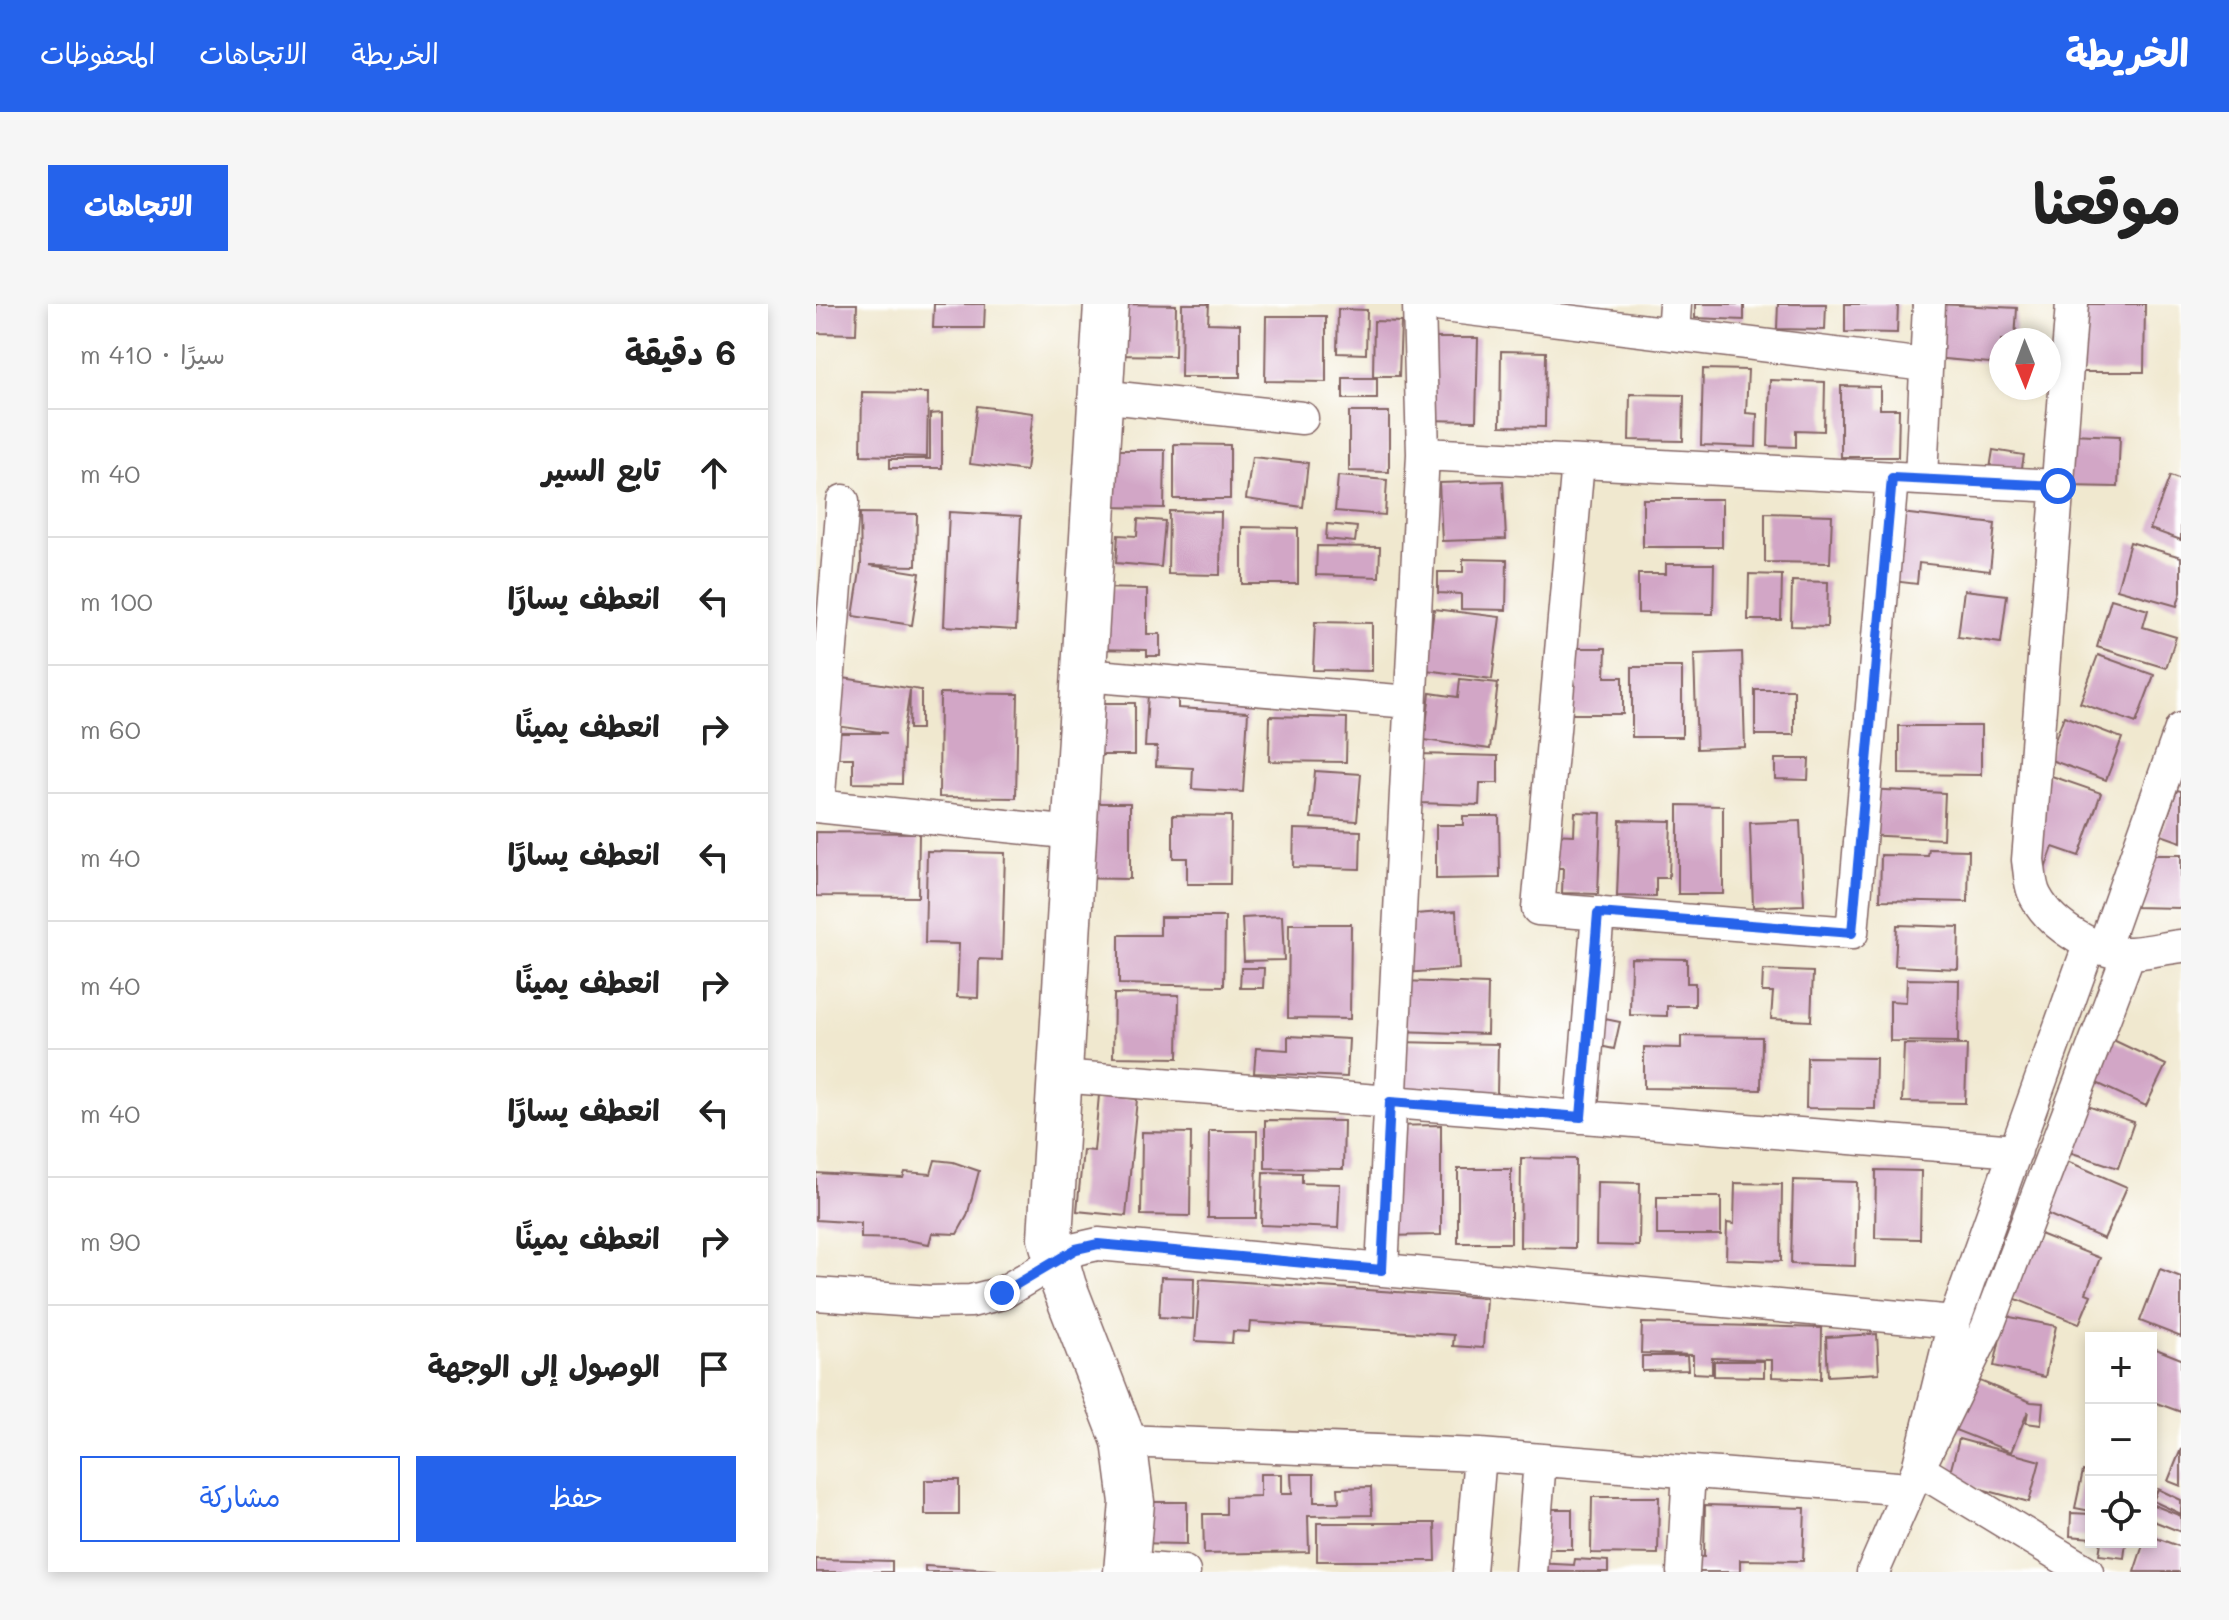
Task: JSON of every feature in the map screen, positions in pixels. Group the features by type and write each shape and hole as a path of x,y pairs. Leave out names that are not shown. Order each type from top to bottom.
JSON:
{"street":[{"path":"1106,304 1050,1238 1124,1441 1132,1502 1126,1569 1184,1572"},
{"path":"1382,1270 1423,454 1419,304"},
{"path":"1428,304 1674,319 1925,365"},
{"path":"1578,462 1538,909 1852,933 1907,478 1925,365 1929,304"},
{"path":"2072,304 2028,860 2034,895 2052,918 2107,948 2181,946"},
{"path":"1100,396 1302,418"},
{"path":"1423,454 2058,486"},
{"path":"843,501 817,806 1074,833"},
{"path":"1084,675 1410,702"},
{"path":"1873,1572 1987,1328 2107,948 2181,729"},
{"path":"1581,1117 1598,913"},
{"path":"1914,1479 1954,1322 2016,1151 2107,948"},
{"path":"1059,1076 2016,1151"},
{"path":"816,1294 930,1302 971,1301 1002,1293 1076,1249 1098,1244 1954,1322"},
{"path":"1124,1441 1480,1455 1689,1472 1914,1479 2081,1570"},
{"path":"1470,1572 1480,1455"},
{"path":"1531,1572 1540,1460"},
{"path":"1683,1572 1689,1472"}],"building":[{"path":"816,304 857,304 856,334 816,333"},
{"path":"934,304 985,304 984,328 933,328"},
{"path":"1116,304 1176,305 1175,356 1115,355"},
{"path":"1182,304 1209,304 1208,323 1240,324 1240,377 1181,377"},
{"path":"1695,304 1744,304 1744,320 1695,318"},
{"path":"1778,304 1826,304 1825,330 1777,329"},
{"path":"1845,304 1898,304 1897,333 1845,332"},
{"path":"1937,304 2017,308 2016,328 1989,328 1989,363 1933,358"},
{"path":"2076,304 2145,304 2144,372 2081,372"},
{"path":"1338,309 1367,310 1366,354 1337,353"},
{"path":"1266,316 1326,316 1326,382 1265,381"},
{"path":"1374,321 1401,322 1399,376 1373,376"},
{"path":"1426,338 1478,338 1476,421 1425,420"},
{"path":"1501,351 1546,352 1545,427 1500,426"},
{"path":"1703,369 1748,370 1746,413 1757,414 1756,447 1701,445"},
{"path":"1343,378 1377,378 1377,399 1343,399"},
{"path":"1770,380 1825,382 1824,431 1796,430 1796,447 1768,446"},
{"path":"1841,386 1880,387 1880,409 1899,409 1898,457 1841,457"},
{"path":"862,392 928,393 927,457 861,455"},
{"path":"1630,394 1684,395 1683,441 1629,440"},
{"path":"977,406 1033,413 1026,471 970,464"},
{"path":"1349,412 1389,412 1389,472 1349,471"},
{"path":"942,413 942,468 890,468 890,459 930,459 930,414"},
{"path":"2069,434 2120,436 2118,487 2067,486"},
{"path":"1174,444 1230,445 1230,499 1174,499"},
{"path":"1104,450 1165,450 1164,508 1104,507"},
{"path":"1993,450 2024,455 2020,480 1989,475"},
{"path":"1252,457 1308,463 1303,507 1246,499"},
{"path":"1338,476 1387,480 1385,515 1335,511"},
{"path":"2170,476 2181,480 2181,540 2150,529"},
{"path":"1503,481 1506,539 1442,541 1439,483"},
{"path":"1643,499 1722,499 1722,547 1643,547"},
{"path":"1169,511 1221,512 1220,575 1168,574"},
{"path":"949,512 1021,516 1016,630 944,626"},
{"path":"1892,512 1995,524 1990,571 1919,563 1917,584 1884,580"},
{"path":"860,513 917,514 916,566 869,565 920,573 912,625 853,616 861,565"},
{"path":"1765,513 1832,515 1830,563 1765,562"},
{"path":"1138,519 1165,521 1161,567 1116,563 1118,535 1137,536"},
{"path":"1327,524 1357,527 1355,542 1326,539"},
{"path":"1242,527 1298,528 1298,584 1242,584"},
{"path":"2130,542 2181,557 2181,592 2177,606 2117,589"},
{"path":"1317,546 1380,547 1379,577 1316,575"},
{"path":"1463,559 1507,560 1506,610 1461,609 1461,594 1438,593 1438,572 1463,572"},
{"path":"1666,564 1714,564 1713,614 1638,613 1638,574 1666,574"},
{"path":"1749,574 1782,575 1781,620 1748,620"},
{"path":"1792,581 1828,582 1827,627 1791,626"},
{"path":"1092,588 1147,589 1147,634 1160,634 1160,656 1147,656 1147,650 1091,649"},
{"path":"1964,590 2007,595 2001,643 1958,637"},
{"path":"2111,599 2148,610 2143,627 2176,637 2166,668 2097,647"},
{"path":"1434,609 1500,617 1492,679 1426,670"},
{"path":"1315,622 1372,623 1372,671 1313,670"},
{"path":"1551,648 1606,648 1605,677 1623,677 1623,714 1551,714"},
{"path":"1742,652 1745,747 1697,749 1694,654"},
{"path":"2098,655 2154,675 2136,723 2080,703"},
{"path":"1632,667 1682,667 1682,737 1632,737"},
{"path":"843,678 921,690 921,729 909,729 910,690 903,736 902,784 853,783 853,758 832,758 832,733 887,733 836,726"},
{"path":"1460,679 1498,683 1490,749 1424,740 1430,693 1458,697"},
{"path":"1755,690 1794,690 1794,735 1755,735"},
{"path":"940,693 1018,694 1016,798 939,797"},
{"path":"1148,693 1178,695 1178,708 1248,712 1243,792 1192,789 1193,768 1156,766 1157,747 1145,747"},
{"path":"1082,703 1135,703 1135,755 1081,755"},
{"path":"1270,716 1347,718 1346,762 1269,761"},
{"path":"2064,716 2122,738 2106,780 2048,759"},
{"path":"1899,726 1981,726 1981,775 1899,774"},
{"path":"1419,754 1498,756 1498,783 1480,783 1479,805 1418,803"},
{"path":"1775,759 1809,759 1808,780 1775,779"},
{"path":"1315,771 1361,774 1357,821 1311,818"},
{"path":"2043,773 2101,793 2079,856 2053,847 2045,869 2014,859"},
{"path":"1866,789 1945,793 1943,839 1864,835"},
{"path":"2177,790 2181,791 2181,842 2161,835"},
{"path":"1068,803 1130,803 1130,879 1067,878"},
{"path":"1678,805 1723,806 1723,894 1678,894"},
{"path":"1575,812 1601,813 1598,894 1562,893 1563,868 1549,868 1550,834 1574,835"},
{"path":"1173,815 1231,816 1230,884 1187,884 1187,858 1173,858"},
{"path":"1463,816 1499,816 1500,878 1436,879 1436,825 1463,825"},
{"path":"1620,820 1671,821 1669,878 1656,878 1656,897 1617,896"},
{"path":"1800,821 1804,905 1753,907 1750,823"},
{"path":"1294,829 1361,831 1360,869 1293,867"},
{"path":"816,832 919,833 918,897 816,896"},
{"path":"1929,849 1969,850 1968,902 1880,900 1881,855 1928,856"},
{"path":"927,851 1005,853 1002,960 979,959 978,998 957,997 959,944 925,943"},
{"path":"2133,855 2181,855 2181,908 2132,907"},
{"path":"1456,911 1459,969 1404,973 1401,915"},
{"path":"1282,916 1284,960 1244,961 1242,918"},
{"path":"1160,917 1225,917 1224,986 1119,984 1119,935 1160,935"},
{"path":"1289,924 1351,924 1350,1019 1288,1018"},
{"path":"1897,925 1959,927 1958,969 1895,966"},
{"path":"1631,958 1687,959 1687,983 1695,983 1695,1006 1667,1006 1667,1016 1630,1015"},
{"path":"1241,968 1264,968 1263,988 1240,988"},
{"path":"1763,970 1813,972 1811,1021 1771,1019 1773,992 1762,992"},
{"path":"1907,979 1959,980 1958,1042 1890,1041 1890,1001 1906,1002"},
{"path":"1401,981 1488,984 1487,1034 1399,1031"},
{"path":"1114,994 1179,995 1178,1058 1113,1057"},
{"path":"1600,1018 1620,1022 1614,1049 1595,1045"},
{"path":"1288,1036 1349,1039 1347,1077 1254,1073 1256,1048 1288,1050"},
{"path":"1681,1036 1762,1037 1761,1090 1644,1088 1644,1047 1681,1048"},
{"path":"2109,1038 2166,1065 2146,1106 2090,1080"},
{"path":"1396,1042 1498,1044 1497,1095 1395,1092"},
{"path":"1904,1044 1967,1045 1965,1103 1902,1102"},
{"path":"1807,1057 1876,1058 1875,1109 1806,1108"},
{"path":"1099,1095 1137,1099 1126,1216 1077,1211 1083,1150 1094,1151"},
{"path":"2076,1102 2134,1122 2118,1168 2060,1149"},
{"path":"1265,1120 1344,1121 1343,1169 1265,1168"},
{"path":"1441,1125 1441,1235 1383,1236 1383,1126"},
{"path":"1209,1131 1257,1131 1256,1218 1208,1218"},
{"path":"1142,1132 1191,1133 1190,1216 1141,1215"},
{"path":"1521,1158 1576,1159 1575,1248 1520,1247"},
{"path":"2060,1158 2127,1187 2104,1239 2038,1210"},
{"path":"935,1160 953,1162 979,1171 967,1216 957,1234 932,1233 929,1244 901,1239 861,1238 861,1223 816,1220 816,1173 903,1178 905,1172 931,1174"},
{"path":"1458,1169 1511,1169 1511,1243 1458,1243"},
{"path":"1876,1170 1921,1171 1920,1239 1875,1238"},
{"path":"1263,1172 1302,1173 1302,1183 1340,1184 1338,1228 1261,1225"},
{"path":"1793,1180 1857,1182 1855,1266 1791,1264"},
{"path":"1597,1182 1640,1183 1639,1246 1596,1245"},
{"path":"1735,1183 1782,1184 1781,1261 1726,1259 1727,1223 1734,1224"},
{"path":"1657,1197 1721,1197 1721,1235 1657,1235"},
{"path":"2037,1233 2100,1258 2086,1293 2091,1295 2079,1324 2011,1297"},
{"path":"2160,1269 2181,1277 2181,1337 2140,1321"},
{"path":"1161,1277 1194,1278 1193,1319 1159,1317"},
{"path":"1200,1279 1486,1298 1483,1348 1453,1346 1454,1335 1250,1322 1249,1332 1233,1331 1232,1343 1195,1341"},
{"path":"2005,1316 2056,1326 2045,1377 1994,1366"},
{"path":"1642,1323 1822,1328 1821,1379 1772,1377 1772,1360 1712,1358 1712,1374 1693,1373 1693,1355 1641,1353"},
{"path":"1877,1334 1879,1373 1828,1376 1826,1337"},
{"path":"2157,1349 2181,1359 2181,1412 2157,1403"},
{"path":"1642,1356 1687,1356 1688,1370 1642,1371"},
{"path":"1714,1361 1764,1361 1764,1377 1714,1376"},
{"path":"1970,1377 2031,1402 2043,1403 2041,1425 2026,1423 2028,1411 2011,1452 1950,1428"},
{"path":"1959,1439 2040,1461 2029,1502 1948,1480"},
{"path":"2181,1449 2181,1486 2168,1481"},
{"path":"2083,1471 2085,1510 2075,1508"},
{"path":"1260,1474 1281,1474 1281,1494 1292,1494 1291,1474 1314,1474 1314,1502 1339,1502 1338,1488 1371,1487 1372,1515 1308,1516 1309,1552 1204,1554 1203,1514 1226,1514 1226,1497 1260,1496"},
{"path":"925,1480 959,1480 959,1515 925,1515"},
{"path":"2158,1489 2181,1500 2181,1514 2157,1503"},
{"path":"1592,1497 1659,1497 1658,1554 1591,1553"},
{"path":"1132,1502 1187,1502 1187,1544 1132,1543"},
{"path":"1705,1505 1805,1508 1803,1561 1740,1560 1740,1572 1688,1572 1688,1556 1704,1557"},
{"path":"2157,1506 2181,1516 2181,1532 2157,1522"},
{"path":"1539,1509 1572,1509 1572,1549 1539,1549"},
{"path":"2071,1513 2085,1514 2085,1537 2070,1536"},
{"path":"1317,1523 1435,1523 1436,1561 1317,1561"},
{"path":"2157,1538 2181,1547 2181,1572 2134,1572 2142,1548 2157,1548"},
{"path":"2100,1548 2125,1548 2124,1558 2099,1555"},
{"path":"816,1559 892,1561 892,1572 816,1572"},
{"path":"1575,1559 1608,1561 1608,1572 1535,1572 1536,1563 1574,1565"},
{"path":"925,1566 996,1570 996,1572 925,1572"}],"route":[{"path":"1002,1293 1076,1249 1098,1244 1382,1270 1390,1102 1581,1117 1598,913 1852,933 1892,478 2058,486"}]}
